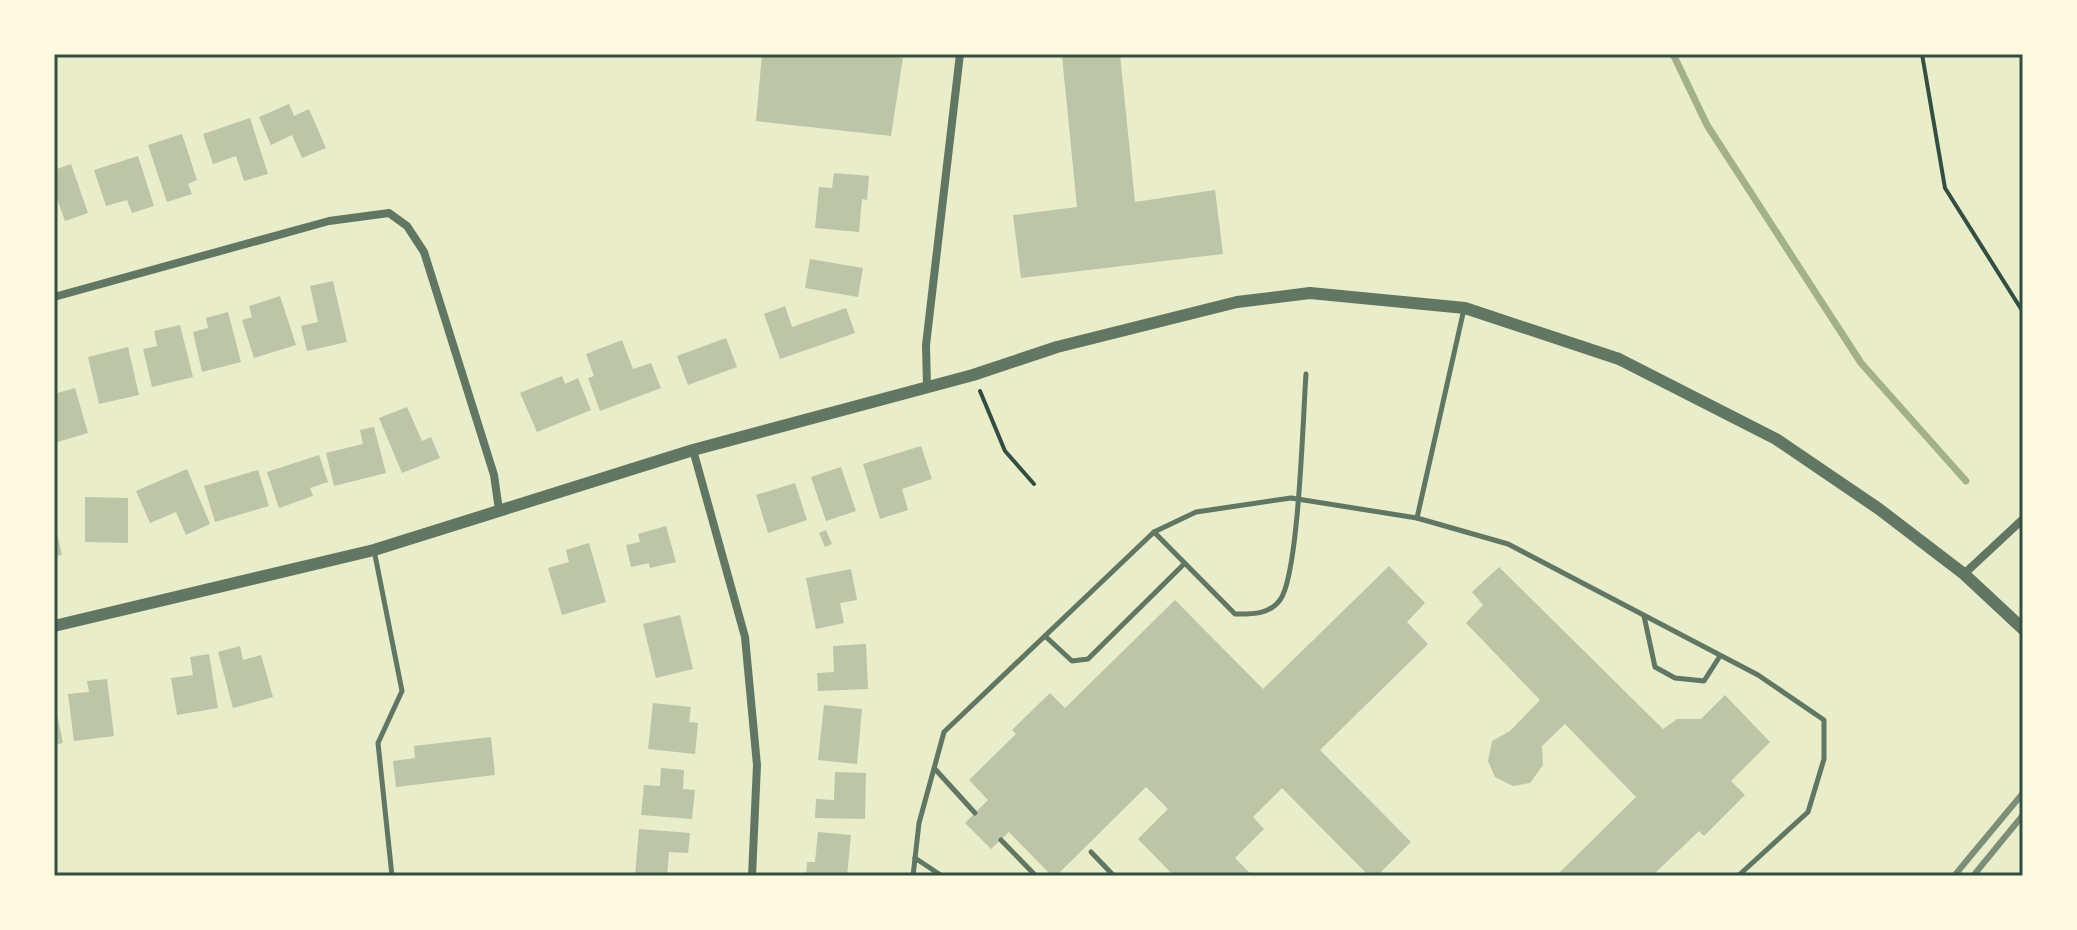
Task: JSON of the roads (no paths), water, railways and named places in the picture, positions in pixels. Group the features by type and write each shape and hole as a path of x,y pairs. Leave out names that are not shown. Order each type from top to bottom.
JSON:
{"street":[{"path":"927,387 926,345 960,54"},
{"path":"54,297 329,221 389,213 407,226 424,252 494,475 499,510"},
{"path":"54,626 374,550 693,450 973,375 1057,347 1237,302 1310,293 1465,308 1619,359 1776,439 1879,509 1964,574 2023,629"},
{"path":"693,450 745,637 757,765 752,876"},
{"path":"1964,574 2023,519"}],"lane":[{"path":"1417,518 1465,308"},
{"path":"1154,532 1235,614 1259,614 1279,602 1288,583 1306,374"},
{"path":"913,876 919,823 944,732 1154,532 1196,512 1297,500 1417,518 1508,544 1758,675 1824,720 1824,759 1808,812 1738,876"},
{"path":"374,550 402,691 378,743 392,876"},
{"path":"1045,636 1072,661 1088,659 1184,564"},
{"path":"1644,615 1655,667 1675,678 1704,681 1721,655"},
{"path":"934,768 975,813"},
{"path":"1001,840 1036,876"},
{"path":"1091,852 1114,876"},
{"path":"915,858 942,876"}],"waterway":[{"path":"1673,54 1707,125 1861,363 1966,481"}],"railway":[{"path":"1954,876 2023,793"},
{"path":"1973,876 2023,815"}]}
